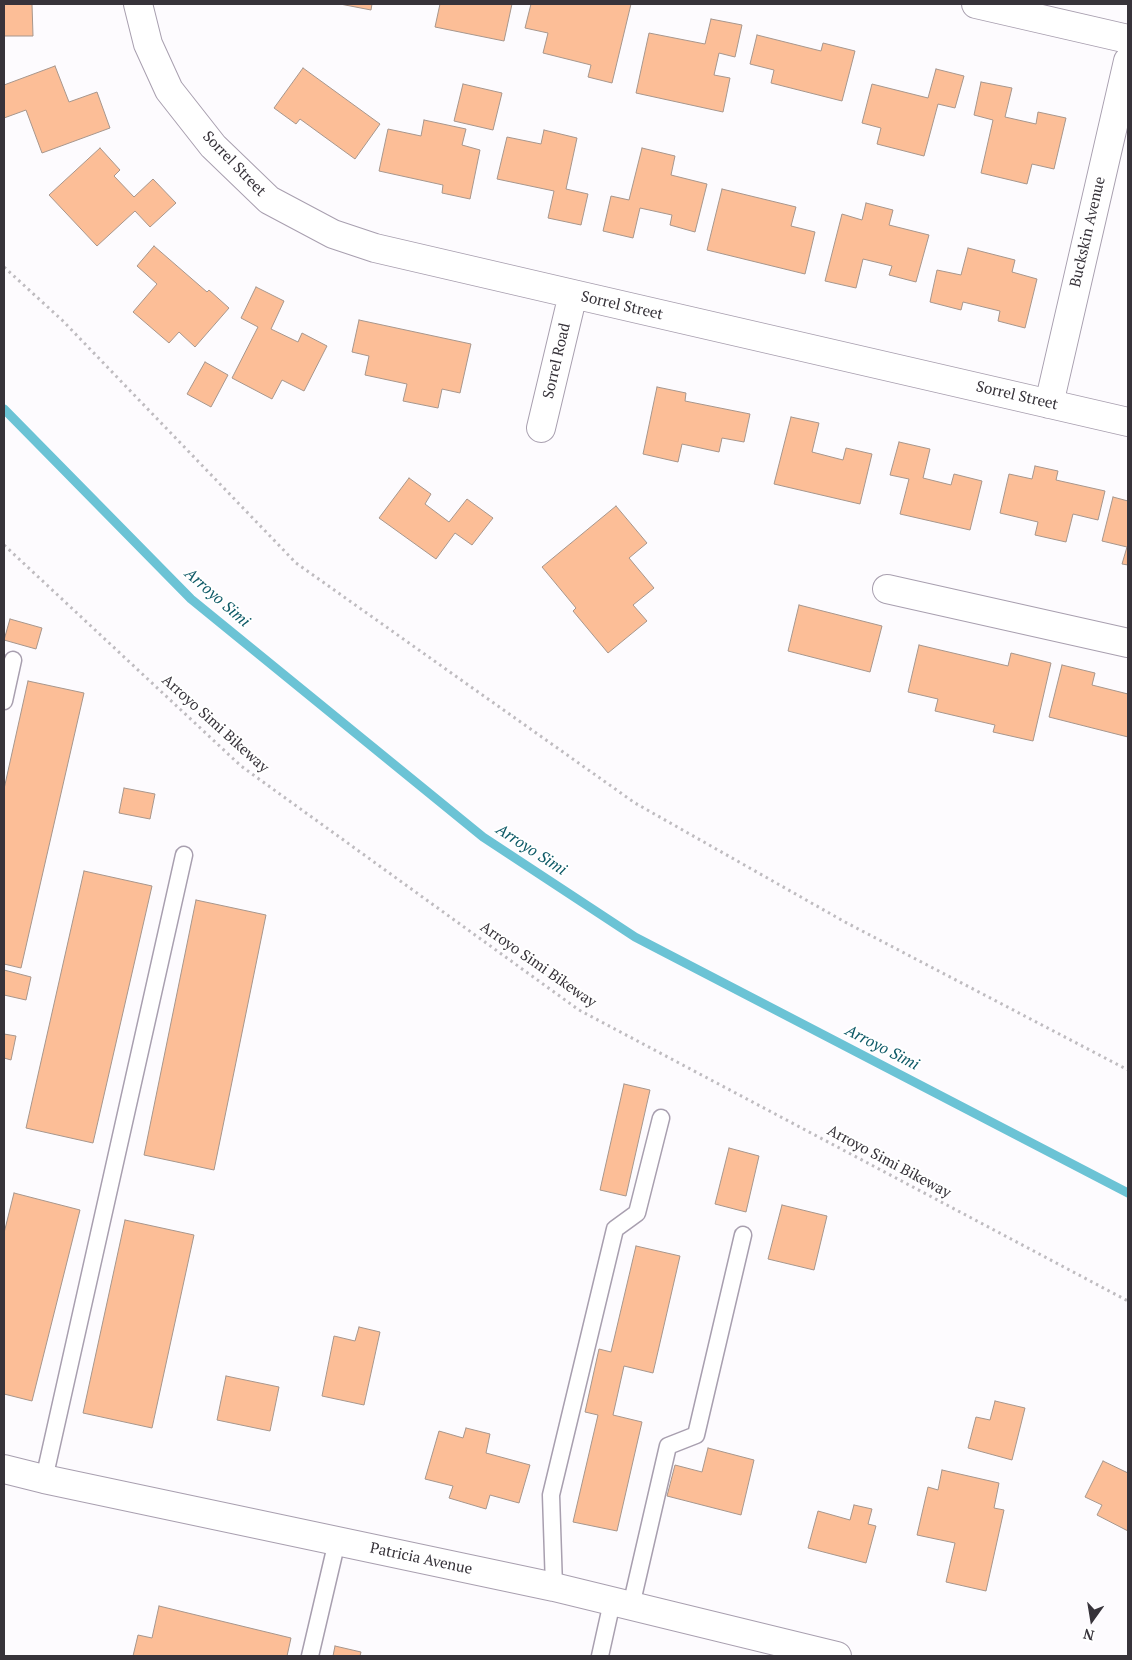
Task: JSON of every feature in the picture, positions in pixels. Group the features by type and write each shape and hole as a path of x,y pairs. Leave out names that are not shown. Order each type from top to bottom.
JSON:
{"street":[{"name":"Sorrel Street","path":"138,4 148,44 169,90 213,146 269,200 333,234 375,248 1128,422"},
{"path":"976,4 1128,39"},
{"name":"Buckskin Avenue","path":"1049,404 1128,61"},
{"name":"Sorrel Road","path":"541,428 573,294"},
{"path":"887,588 1128,643"},
{"name":"Patricia Avenue","path":"4,1469 554,1588 832,1656"}],"lane":[{"path":"4,700 13,660"},
{"path":"44,1479 184,855"},
{"path":"554,1588 551,1495 615,1229 637,1213 661,1118"},
{"path":"600,1656 622,1604 668,1446 696,1435 743,1235"},
{"path":"310,1656 337,1541"}],"path":[{"path":"4,267 63,321 296,563 635,803 845,922 1128,1070"},
{"name":"Arroyo Simi Bikeway","path":"4,545 242,766 579,1010 1128,1301"}],"building":[{"path":"4,4 32,4 33,36 4,36"},
{"path":"340,4 372,4 371,10"},
{"path":"440,4 512,4 504,41 435,27"},
{"path":"531,4 631,4 612,83 588,77 591,65 543,53 548,33 525,28"},
{"path":"711,19 742,25 735,57 719,53 714,75 730,78 723,112 636,93 649,33 705,44"},
{"path":"757,35 821,51 823,43 855,51 842,101 771,83 774,70 750,64"},
{"path":"55,66 69,102 97,92 110,128 42,153 26,110 4,118 4,85"},
{"path":"303,68 380,124 355,159 300,119 296,124 274,108"},
{"path":"936,69 964,76 955,108 938,104 924,156 877,144 881,128 862,123 872,84 928,98"},
{"path":"981,82 1012,88 1005,117 1036,124 1038,112 1066,118 1054,169 1032,164 1027,184 981,173 993,120 974,115"},
{"path":"463,84 502,93 493,130 454,121"},
{"path":"424,120 466,129 462,145 480,150 470,199 442,193 443,185 379,171 388,129 421,136"},
{"path":"544,130 577,138 566,189 588,194 581,225 548,218 554,191 497,179 507,137 541,144"},
{"path":"100,148 120,170 114,176 134,197 153,179 176,203 150,227 135,211 97,246 49,195"},
{"path":"642,148 675,156 671,175 707,184 695,232 670,225 672,215 640,208 633,238 603,231 611,196 629,200"},
{"path":"722,189 796,207 791,226 815,232 805,274 707,250"},
{"path":"866,203 893,210 889,225 929,235 916,282 889,275 892,266 863,259 856,288 825,281 842,214 862,220"},
{"path":"154,246 207,292 209,290 229,308 195,347 179,332 169,343 133,312 157,284 137,266"},
{"path":"968,248 1015,260 1012,272 1037,279 1025,328 998,321 1000,311 963,302 961,310 930,302 937,270 961,275"},
{"path":"256,287 284,301 271,329 298,342 302,333 327,346 304,391 282,380 272,399 232,378 258,327 241,318"},
{"path":"359,320 471,344 460,393 442,389 438,408 403,401 407,384 365,375 369,356 352,352"},
{"path":"205,362 228,375 211,407 187,394"},
{"path":"657,387 686,393 685,401 750,414 744,442 722,438 719,452 682,444 678,462 643,454"},
{"path":"791,417 819,423 812,452 843,460 846,448 872,454 860,504 774,484"},
{"path":"899,442 930,449 923,478 951,485 954,474 982,481 970,530 900,514 909,479 890,475"},
{"path":"1035,466 1058,471 1056,480 1105,491 1098,520 1073,514 1066,542 1035,535 1038,522 1000,513 1009,474 1032,479"},
{"path":"409,478 431,494 425,504 449,522 467,499 493,518 472,545 455,533 436,559 379,518"},
{"path":"1113,497 1128,501 1128,565 1122,564 1127,547 1102,541"},
{"path":"616,506 647,543 629,558 654,588 633,605 647,621 608,653 573,611 576,608 542,567"},
{"path":"799,605 882,626 870,672 788,651"},
{"path":"10,619 42,628 36,649 4,640"},
{"path":"919,645 1008,666 1011,653 1051,663 1033,741 993,732 995,725 935,711 938,699 908,692"},
{"path":"1062,665 1095,673 1092,685 1128,694 1128,737 1049,717"},
{"path":"28,681 84,693 21,968 4,964 4,789"},
{"path":"124,788 155,794 150,819 119,813"},
{"path":"84,871 152,886 93,1143 26,1128"},
{"path":"196,900 266,915 214,1170 144,1155"},
{"path":"4,970 31,977 26,1000 4,995"},
{"path":"4,1034 16,1036 11,1060 4,1058"},
{"path":"624,1084 650,1090 626,1196 600,1190"},
{"path":"729,1148 759,1156 746,1212 715,1204"},
{"path":"14,1193 80,1210 32,1401 4,1394 4,1233"},
{"path":"782,1205 827,1216 814,1270 768,1259"},
{"path":"125,1220 194,1235 152,1428 83,1413"},
{"path":"636,1246 680,1256 653,1373 624,1366 613,1415 642,1422 617,1531 573,1522 598,1415 585,1412 599,1349 611,1352"},
{"path":"359,1327 380,1332 364,1405 322,1396 334,1336 355,1341"},
{"path":"226,1376 279,1387 270,1431 217,1420"},
{"path":"995,1401 1025,1408 1012,1460 968,1448 976,1417 990,1420"},
{"path":"466,1428 490,1434 486,1453 530,1465 519,1503 490,1495 486,1509 449,1498 453,1486 425,1479 439,1431 463,1438"},
{"path":"708,1448 754,1460 741,1515 667,1496 675,1465 702,1472"},
{"path":"1103,1461 1128,1473 1128,1531 1097,1515 1102,1505 1085,1497"},
{"path":"942,1470 999,1483 994,1508 1004,1510 986,1591 946,1582 955,1543 917,1535 928,1487 938,1490"},
{"path":"854,1505 872,1509 868,1524 876,1526 866,1563 808,1548 818,1511 850,1520"},
{"path":"159,1606 291,1638 287,1656 133,1656 138,1635 152,1638"},
{"path":"335,1646 361,1652 360,1656 333,1656"}],"waterway":[{"name":"Arroyo Simi","path":"4,409 191,599 483,837 635,937 1128,1193"}]}
